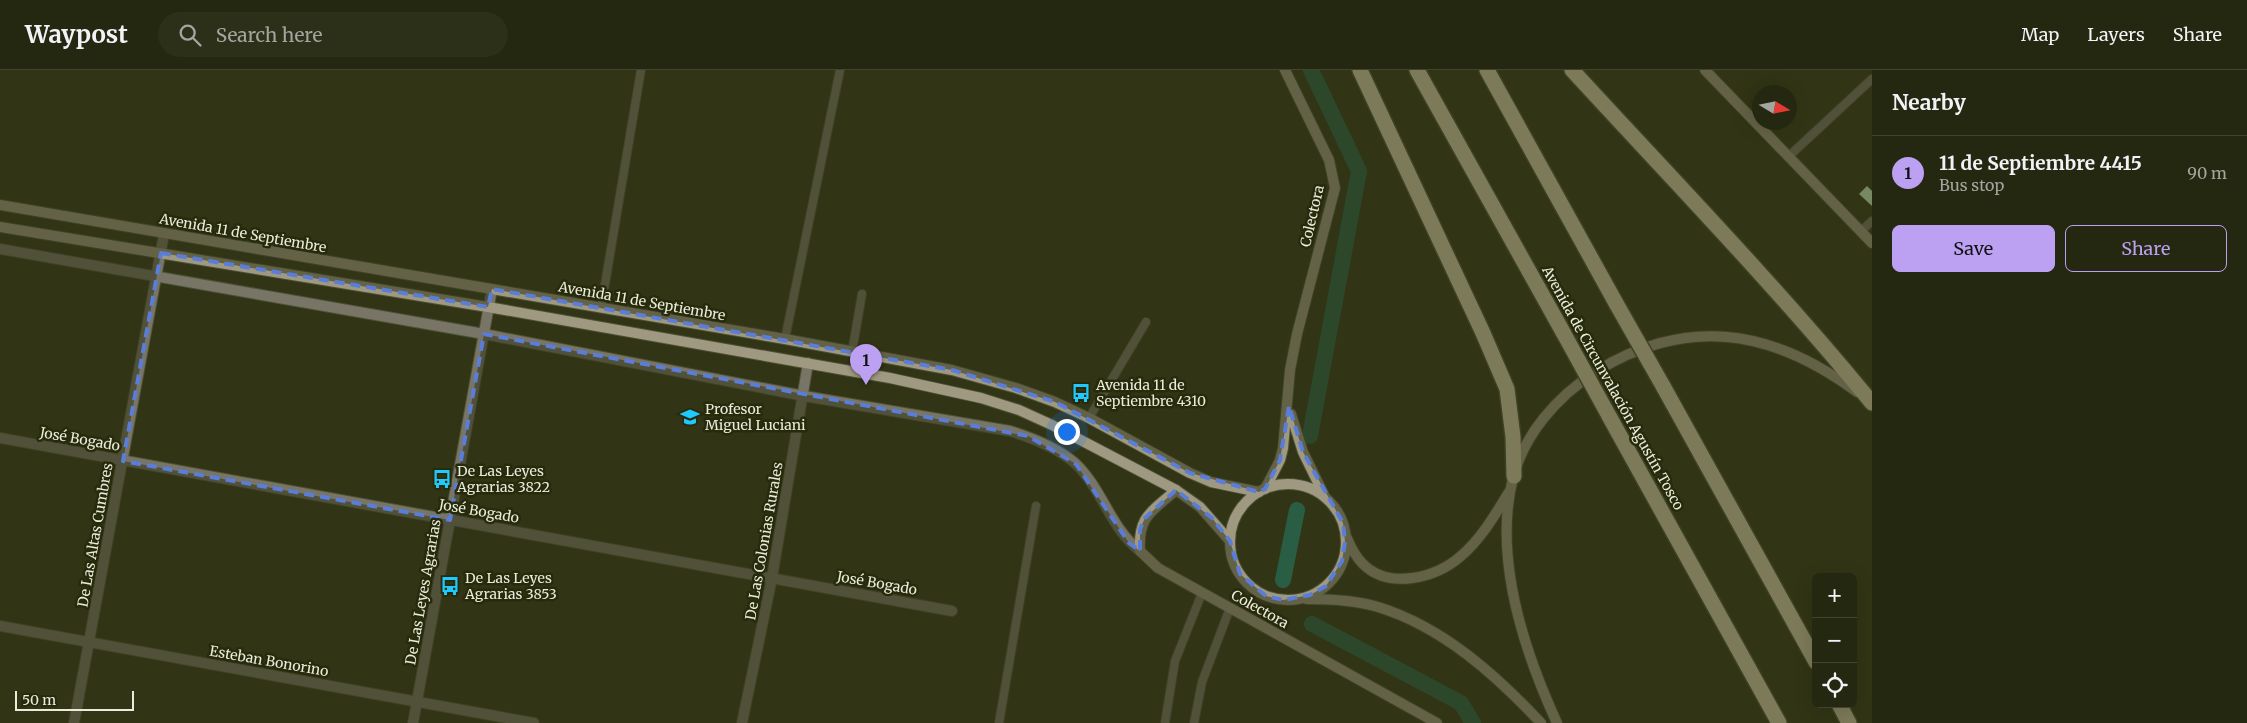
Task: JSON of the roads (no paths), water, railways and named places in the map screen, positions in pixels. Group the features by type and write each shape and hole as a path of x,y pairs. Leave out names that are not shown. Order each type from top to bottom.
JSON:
{"highway":[{"path":"1360,70 1483,333 1507,389 1512,428 1512,483"},
{"name":"Avenida de Circunvalación Agustín Tosco","path":"1417,70 1779,723"},
{"path":"1487,70 1812,655"},
{"path":"1572,70 1826,347 1872,403"},
{"path":"1841,708 1849,723"}],"main road":[{"name":"Colectora","path":"1262,491 1280,460 1283,448 1289,406 1290,370 1297,334 1335,188 1329,160 1285,70"},
{"path":"1705,70 1872,244"},
{"name":"Avenida 11 de Septiembre","path":"0,206 492,289 952,370 1055,402 1089,418 1155,455 1211,482 1262,491"},
{"path":"0,227 488,307 890,378 981,398 1019,410 1176,490 1200,507 1230,541"},
{"path":"1541,723 1482,666 1447,641 1409,620 1377,607 1357,602 1337,599 1275,598 1251,587 1236,566 1230,541 1238,513 1251,498 1272,486 1296,485 1312,489 1326,498 1338,514 1357,558 1371,571 1394,578 1424,576 1448,565 1471,547 1482,534 1512,483 1521,456 1536,430 1543,419 1575,385 1614,361 1666,342 1688,338 1727,336 1783,350 1817,366 1872,403"},
{"name":"Colectora","path":"1289,406 1302,452 1326,498"},
{"path":"1512,483 1508,538 1518,612 1538,678 1557,723"},
{"path":"1140,551 1140,529 1145,518 1176,490"},
{"path":"1300,599 1318,591 1333,578 1345,552 1345,533"},
{"name":"Colectora","path":"1140,551 1158,568 1438,723"}],"street":[{"name":"De Las Altas Cumbres","path":"74,723 164,234"},
{"path":"0,249 484,334 804,396 1010,430 1053,448 1076,464 1129,542 1140,551"},
{"name":"De Las Leyes Agrarias","path":"414,723 492,289"},
{"name":"De Las Colonias Rurales","path":"742,723 772,578 804,396 808,363"},
{"name":"José Bogado","path":"0,438 952,611"},
{"name":"Esteban Bonorino","path":"0,626 534,723"}],"lane":[{"path":"601,308 641,70"},
{"path":"785,340 840,70"},
{"path":"1788,157 1872,79"},
{"path":"1861,231 1872,221"},
{"path":"852,352 862,294"},
{"path":"1089,418 1146,322"},
{"path":"999,723 1036,506"},
{"path":"1164,723 1175,661 1202,593"},
{"path":"1194,723 1202,682 1230,608"}],"waterway":[{"path":"1310,436 1359,171 1311,70"},
{"path":"1283,580 1297,510"},
{"path":"1312,624 1461,703 1473,723"}],"place":[{"name":"11 de Septiembre 4415","path":"866,385"},
{"name":"Avenida 11 de Septiembre 4310","path":"1081,393"},
{"name":"Profesor Miguel Luciani","path":"690,417"},
{"name":"De Las Leyes Agrarias 3822","path":"442,479"},
{"name":"De Las Leyes Agrarias 3853","path":"450,586"}]}
